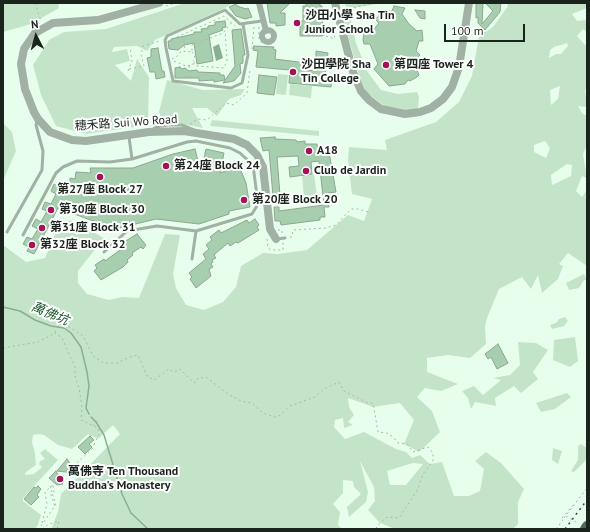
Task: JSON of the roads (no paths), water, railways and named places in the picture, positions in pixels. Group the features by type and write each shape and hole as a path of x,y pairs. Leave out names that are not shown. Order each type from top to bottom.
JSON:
{"street":[{"path":"259,3 262,21 266,31"},
{"path":"336,4 353,72 361,91 369,100 381,109 405,114 420,112 431,108 443,99 452,87 459,67 469,3"},
{"name":"穗禾路 Sui Wo Road","path":"162,5 98,20 53,23 34,33 24,49 21,64 27,95 38,119 50,132 72,140 86,141 168,130 195,130 234,139 247,145 257,155 263,167 270,229 281,238"}],"lane":[{"path":"243,24 248,54 242,83 231,88 173,81 165,40 168,36 225,10 234,20 243,24 262,21"},
{"path":"7,232 42,170 44,151 36,125 38,119"},
{"path":"129,135 132,159"},
{"path":"23,235 56,172 77,161 110,162 132,159 186,142 196,141 230,148 248,159 253,165 258,204 252,214 196,231 157,226 127,231 104,252"},
{"path":"192,259 196,231"}],"waterway":[{"name":"萬佛坑","path":"3,307 20,311 35,320 51,326 64,328 71,333 81,347 87,372 89,386 86,408 89,414"},
{"path":"91,417 104,435 122,494 131,513 148,529"}],"railway":[{"path":"565,529 587,500"}],"place":[{"name":"沙田小學 Sha Tin Junior School","path":"297,23"},
{"name":"第四座 Tower 4","path":"386,65"},
{"name":"沙田學院 Sha Tin College","path":"293,72"},
{"name":"A18","path":"309,151"},
{"name":"第24座 Block 24","path":"166,166"},
{"name":"Club de Jardin","path":"306,171"},
{"name":"第27座 Block 27","path":"100,177"},
{"name":"第20座 Block 20","path":"244,200"},
{"name":"第30座 Block 30","path":"51,210"},
{"name":"第31座 Block 31","path":"42,228"},
{"name":"第32座 Block 32","path":"32,245"},
{"name":"萬佛寺 Ten Thousand Buddha's Monastery","path":"60,479"}]}
